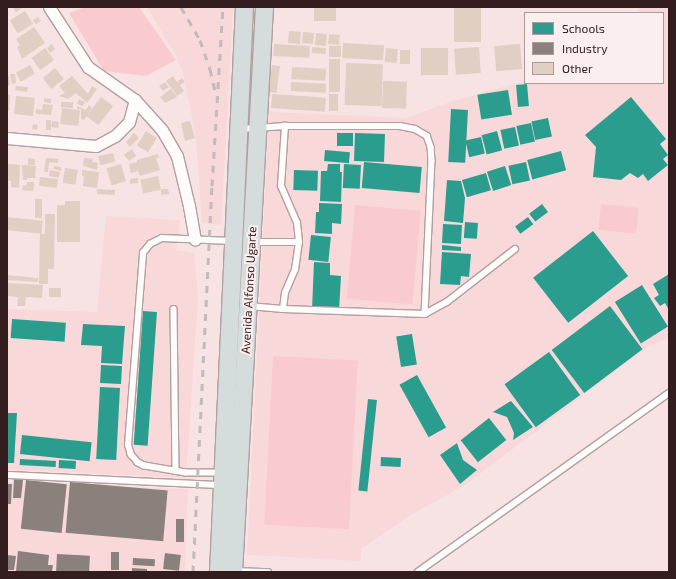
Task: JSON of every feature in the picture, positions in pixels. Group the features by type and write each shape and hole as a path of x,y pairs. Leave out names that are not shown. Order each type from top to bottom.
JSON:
{"main road":[{"name":"Avenida Alfonso Ugarte","path":"225,571 242,242 238,129 244,7"},
{"name":"Avenida Alfonso Ugarte","path":"242,242 257,129 264,7"}],"street":[{"path":"48,7 88,67 136,100 162,130 177,156 189,206 194,239"},
{"path":"7,138 96,146 115,136 128,122 136,100"}],"lane":[{"path":"238,129 257,129 285,126 400,126 415,129 427,136 432,147 432,160 425,314"},
{"path":"283,309 285,292 295,270 299,242 297,223 281,186 285,126"},
{"path":"230,479 144,466 138,463 131,455 128,445 142,260 146,249 155,240 162,238 242,242 299,242"},
{"path":"239,305 283,309 425,314 447,302 515,249"},
{"path":"174,309 176,471"},
{"path":"418,572 669,393"},
{"path":"7,475 230,479"},
{"path":"225,571 268,572"}],"shaded area":[{"path":"86,7 139,7 176,60 146,76 104,71 69,13"},
{"path":"147,7 233,7 221,225 202,223 196,138 184,76 176,56"},
{"path":"639,7 669,7 669,338 649,346 465,485 409,516 361,549 361,561 247,555 269,112 406,118 450,102 524,81 524,84 664,84 664,12 637,12"},
{"path":"601,204 639,208 636,234 598,230"},
{"path":"355,205 421,211 413,304 347,299"},
{"path":"106,216 180,220 176,250 194,253 198,297 186,478 7,469 7,309 97,312"},
{"path":"273,356 358,360 349,529 264,525"},
{"path":"7,483 188,489 185,572 7,572"}],"building: Schools":[{"path":"527,84 529,106 518,107 516,85"},
{"path":"508,90 512,115 481,120 477,95"},
{"path":"631,97 666,139 660,144 668,155 663,159 668,165 648,181 643,174 638,178 630,173 621,180 593,177 596,147 585,135"},
{"path":"451,109 468,110 465,163 448,162"},
{"path":"548,118 552,137 535,140 531,122"},
{"path":"531,123 535,142 520,145 516,126"},
{"path":"515,127 519,146 504,149 500,130"},
{"path":"497,131 502,150 487,154 482,135"},
{"path":"337,133 353,133 353,146 337,146"},
{"path":"355,133 385,134 384,162 354,161"},
{"path":"481,137 485,154 469,157 465,141"},
{"path":"325,150 350,152 349,163 324,161"},
{"path":"561,151 566,170 532,179 527,160"},
{"path":"364,162 422,167 420,193 362,188"},
{"path":"526,162 530,181 512,184 508,166"},
{"path":"328,164 340,164 340,172 342,172 341,202 320,201 321,171 327,171"},
{"path":"344,164 361,165 360,189 343,188"},
{"path":"505,166 511,185 493,191 487,172"},
{"path":"294,170 318,171 317,191 293,190"},
{"path":"486,173 491,190 467,197 462,180"},
{"path":"447,180 461,181 465,198 463,223 444,221"},
{"path":"319,203 342,204 341,224 332,223 332,234 315,233 316,212 319,212"},
{"path":"542,204 548,212 535,222 529,214"},
{"path":"528,217 533,224 520,234 515,226"},
{"path":"465,222 478,223 477,239 464,238"},
{"path":"443,224 462,225 461,244 442,243"},
{"path":"593,231 628,276 568,323 533,278"},
{"path":"311,235 331,237 328,262 308,260"},
{"path":"442,245 461,247 461,251 442,250"},
{"path":"442,252 471,254 469,277 461,276 460,285 440,284"},
{"path":"314,262 330,263 330,275 341,276 339,311 312,310"},
{"path":"669,274 669,310 665,303 660,306 654,298 659,295 653,284"},
{"path":"642,285 668,327 641,344 615,302"},
{"path":"610,306 642,349 584,393 552,350"},
{"path":"143,311 157,312 148,446 134,445"},
{"path":"12,319 66,323 65,342 11,338"},
{"path":"83,324 125,326 122,364 101,363 102,346 81,345"},
{"path":"412,334 417,365 401,367 396,337"},
{"path":"549,352 580,395 536,427 505,384"},
{"path":"101,365 122,366 121,384 100,383"},
{"path":"417,375 446,427 429,437 400,385"},
{"path":"100,387 120,388 116,460 96,459"},
{"path":"368,399 377,400 367,491 358,490"},
{"path":"511,401 533,427 513,440 514,433 507,417 493,412"},
{"path":"7,413 17,413 14,463 7,463"},
{"path":"489,418 506,440 478,462 461,440"},
{"path":"22,435 92,442 90,461 20,454"},
{"path":"457,443 463,460 477,470 460,484 440,455"},
{"path":"381,457 401,458 401,467 381,466"},
{"path":"20,459 56,461 56,467 20,465"},
{"path":"59,460 76,461 76,469 59,468"}],"building: Industry":[{"path":"14,479 23,480 21,498 13,498"},
{"path":"26,480 67,484 62,533 21,529"},
{"path":"70,482 168,491 163,541 66,533"},
{"path":"7,484 12,484 11,504 7,504"},
{"path":"176,519 184,519 184,542 176,542"},
{"path":"18,551 49,555 48,565 53,565 52,572 16,571"},
{"path":"111,552 119,552 119,570 111,570"},
{"path":"165,553 181,555 179,571 163,569"},
{"path":"57,554 90,556 89,572 56,572"},
{"path":"7,555 16,556 14,570 7,570"},
{"path":"133,558 155,559 155,566 133,565"},
{"path":"132,568 147,569 147,572 132,572"}],"building: Other":[{"path":"12,7 24,7 16,12"},
{"path":"314,7 336,7 336,21 314,21"},
{"path":"454,7 481,7 481,42 454,42"},
{"path":"25,11 33,24 18,33 10,21"},
{"path":"38,17 41,21 36,24 33,20"},
{"path":"34,27 45,43 22,59 17,47 20,45 16,39"},
{"path":"289,31 301,32 300,44 288,43"},
{"path":"303,32 314,33 313,44 302,43"},
{"path":"316,33 327,34 326,46 315,45"},
{"path":"329,34 340,35 339,45 328,44"},
{"path":"343,43 384,45 383,60 342,58"},
{"path":"52,44 55,49 50,53 47,48"},
{"path":"274,44 310,46 309,58 273,56"},
{"path":"520,44 522,69 496,71 494,46"},
{"path":"329,46 341,46 341,57 329,57"},
{"path":"312,47 326,48 326,54 312,53"},
{"path":"479,47 481,73 456,75 454,49"},
{"path":"45,48 54,60 40,70 31,58"},
{"path":"386,48 398,49 397,63 385,62"},
{"path":"421,48 448,48 448,75 421,75"},
{"path":"400,50 410,50 410,64 400,64"},
{"path":"329,59 340,59 340,92 329,92"},
{"path":"346,63 383,64 382,106 345,105"},
{"path":"30,65 35,74 21,82 16,73"},
{"path":"272,65 280,66 277,93 269,92"},
{"path":"292,67 326,69 325,81 291,79"},
{"path":"55,68 64,79 51,89 43,78"},
{"path":"10,74 15,74 16,83 12,84"},
{"path":"7,76 9,76 10,85 7,85"},
{"path":"72,76 88,94 92,86 97,89 87,103 76,93 68,99 59,96 65,93 59,86"},
{"path":"173,76 177,82 182,78 185,82 180,85 184,91 177,96 166,81"},
{"path":"383,81 407,82 406,109 382,108"},
{"path":"165,82 169,87 163,91 159,86"},
{"path":"291,82 326,84 325,93 291,91"},
{"path":"16,86 28,87 27,92 15,90"},
{"path":"171,89 177,97 165,103 160,97"},
{"path":"7,94 10,95 9,111 7,111"},
{"path":"272,94 326,98 325,112 271,108"},
{"path":"329,94 338,94 338,111 329,111"},
{"path":"16,96 35,98 33,116 14,114"},
{"path":"101,97 113,106 99,125 87,116"},
{"path":"44,98 51,99 51,103 44,102"},
{"path":"79,99 85,102 83,106 77,104"},
{"path":"61,102 73,102 73,108 61,107"},
{"path":"43,104 53,105 51,115 36,114 36,109 42,110"},
{"path":"89,105 92,108 84,120 81,119 81,109 77,109 77,106 86,110"},
{"path":"62,108 80,110 78,126 60,124"},
{"path":"46,120 51,120 51,130 46,130"},
{"path":"52,121 59,122 58,128 51,127"},
{"path":"190,121 195,138 185,141 181,123"},
{"path":"33,124 38,125 37,130 32,129"},
{"path":"146,131 157,138 148,152 137,145"},
{"path":"134,133 139,138 130,147 126,142"},
{"path":"132,149 136,156 129,161 124,155"},
{"path":"113,153 115,162 100,165 98,156"},
{"path":"158,154 159,158 156,158 160,170 140,176 138,171 131,173 129,164"},
{"path":"28,158 35,159 35,165 28,165"},
{"path":"46,158 58,159 58,163 49,162 48,172 44,172"},
{"path":"84,158 93,159 92,162 98,163 97,170 83,166"},
{"path":"7,164 20,165 19,188 11,187 11,181 7,180"},
{"path":"121,164 126,181 112,185 107,168"},
{"path":"22,165 36,166 35,178 27,178 27,180 23,180"},
{"path":"54,166 61,167 61,171 54,169"},
{"path":"65,168 78,170 75,185 63,183"},
{"path":"50,170 60,172 59,178 49,176"},
{"path":"82,170 99,172 97,188 83,186 84,176 82,176"},
{"path":"158,176 161,190 143,193 140,180"},
{"path":"40,177 58,179 57,188 39,186"},
{"path":"138,178 138,183 130,184 130,179"},
{"path":"27,182 34,182 33,191 22,190 23,185 26,186"},
{"path":"97,189 115,190 115,195 97,194"},
{"path":"161,189 168,189 169,194 161,195"},
{"path":"35,199 42,199 42,218 35,218"},
{"path":"65,201 80,201 80,242 57,242 57,205 65,205"},
{"path":"45,214 55,214 54,269 48,269 48,284 39,284 40,234 45,234"},
{"path":"7,217 43,221 41,234 7,230"},
{"path":"7,275 38,278 38,282 7,280"},
{"path":"7,283 43,285 42,298 26,297 25,306 17,306 18,297 7,296"},
{"path":"49,288 61,288 61,297 49,297"}],"railway":[{"path":"181,7 200,40 210,69 215,90"},
{"path":"193,572 212,186 223,7"}]}
